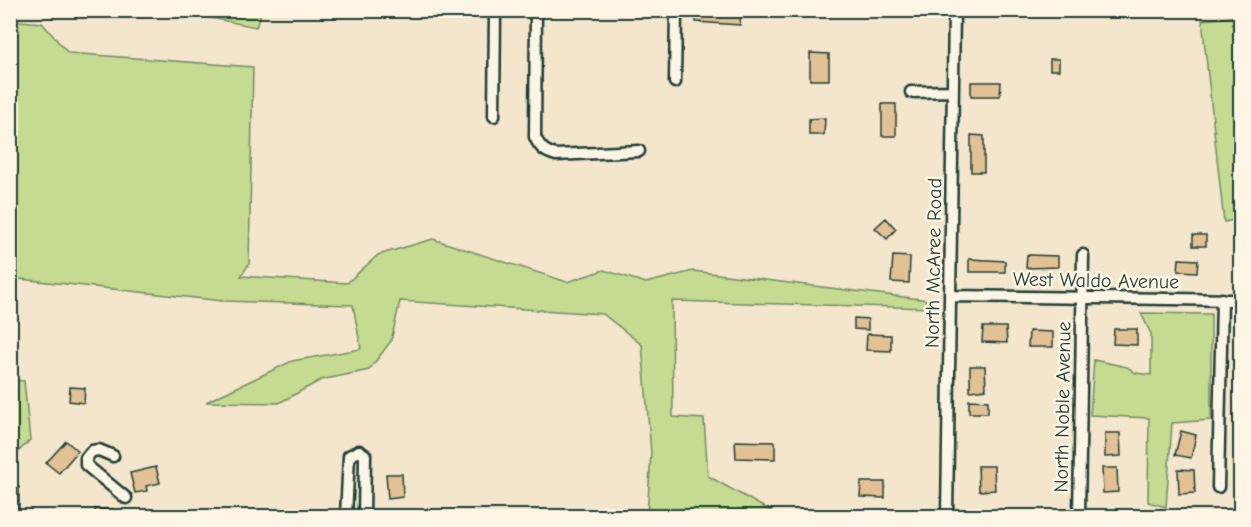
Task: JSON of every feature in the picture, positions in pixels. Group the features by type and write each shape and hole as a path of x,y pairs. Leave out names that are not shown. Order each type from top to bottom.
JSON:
{"street":[{"path":"494,116 495,10"},
{"path":"536,10 535,137 539,146 546,152 555,154 639,151"},
{"path":"675,82 676,10"},
{"name":"North McAree Road","path":"947,516 954,10"},
{"path":"911,92 953,91"},
{"name":"North Noble Avenue","path":"1079,516 1083,255"},
{"name":"West Waldo Avenue","path":"950,296 1240,300"},
{"path":"1218,487 1221,299"},
{"path":"113,456 99,450 92,451 86,458 86,465 126,498"},
{"path":"346,516 349,456 359,452 365,455 364,516"}],"green space":[{"path":"175,11 262,11 256,27"},
{"path":"1240,16 1240,219 1224,222 1202,20"},
{"path":"10,20 42,23 68,53 253,67 249,264 241,276 347,283 378,255 433,239 567,282 604,270 646,283 693,271 928,300 932,308 672,301 673,417 704,419 708,476 783,516 647,516 651,453 642,345 603,314 400,301 391,341 369,370 321,380 279,403 206,402 292,361 361,349 353,305 223,301 11,278"},
{"path":"1141,313 1211,314 1211,420 1172,423 1166,507 1148,502 1149,418 1090,415 1094,360 1127,367 1136,373 1151,375 1151,334"},
{"path":"11,380 24,381 30,440 11,459"}],"building":[{"path":"696,10 741,10 740,25 696,22"},
{"path":"810,53 829,54 829,80 810,80"},
{"path":"1050,59 1059,59 1059,70 1050,70"},
{"path":"971,82 1001,82 1000,96 971,96"},
{"path":"882,104 896,104 896,136 882,136"},
{"path":"825,118 824,135 809,135 809,119"},
{"path":"971,135 984,136 984,172 971,172"},
{"path":"886,218 896,229 887,239 875,228"},
{"path":"1193,235 1206,235 1206,246 1193,246"},
{"path":"1027,255 1058,256 1058,267 1026,268"},
{"path":"893,256 910,257 909,283 891,282"},
{"path":"969,259 1005,261 1005,272 969,272"},
{"path":"1179,259 1198,260 1197,272 1178,271"},
{"path":"854,318 868,319 868,330 854,329"},
{"path":"983,327 1006,327 1007,343 982,342"},
{"path":"1114,329 1137,329 1137,345 1113,344"},
{"path":"1029,331 1053,332 1053,347 1028,347"},
{"path":"867,334 891,335 891,351 866,350"},
{"path":"970,366 985,366 986,389 970,391"},
{"path":"70,387 85,388 84,403 69,401"},
{"path":"969,400 988,401 988,413 969,413"},
{"path":"1181,431 1196,435 1191,458 1175,455"},
{"path":"1105,433 1120,433 1121,456 1105,457"},
{"path":"66,441 78,451 59,473 46,463"},
{"path":"735,441 775,442 775,459 736,458"},
{"path":"978,466 994,466 995,490 979,491"},
{"path":"156,467 160,483 146,486 147,491 135,493 130,473"},
{"path":"1102,468 1117,468 1118,492 1103,493"},
{"path":"1178,469 1194,470 1195,493 1179,494"},
{"path":"386,474 402,474 403,497 388,499"},
{"path":"861,482 885,482 885,498 860,497"},
{"path":"10,487 19,487 19,516 10,516"},
{"path":"95,509 113,509 114,516 95,516"}]}
